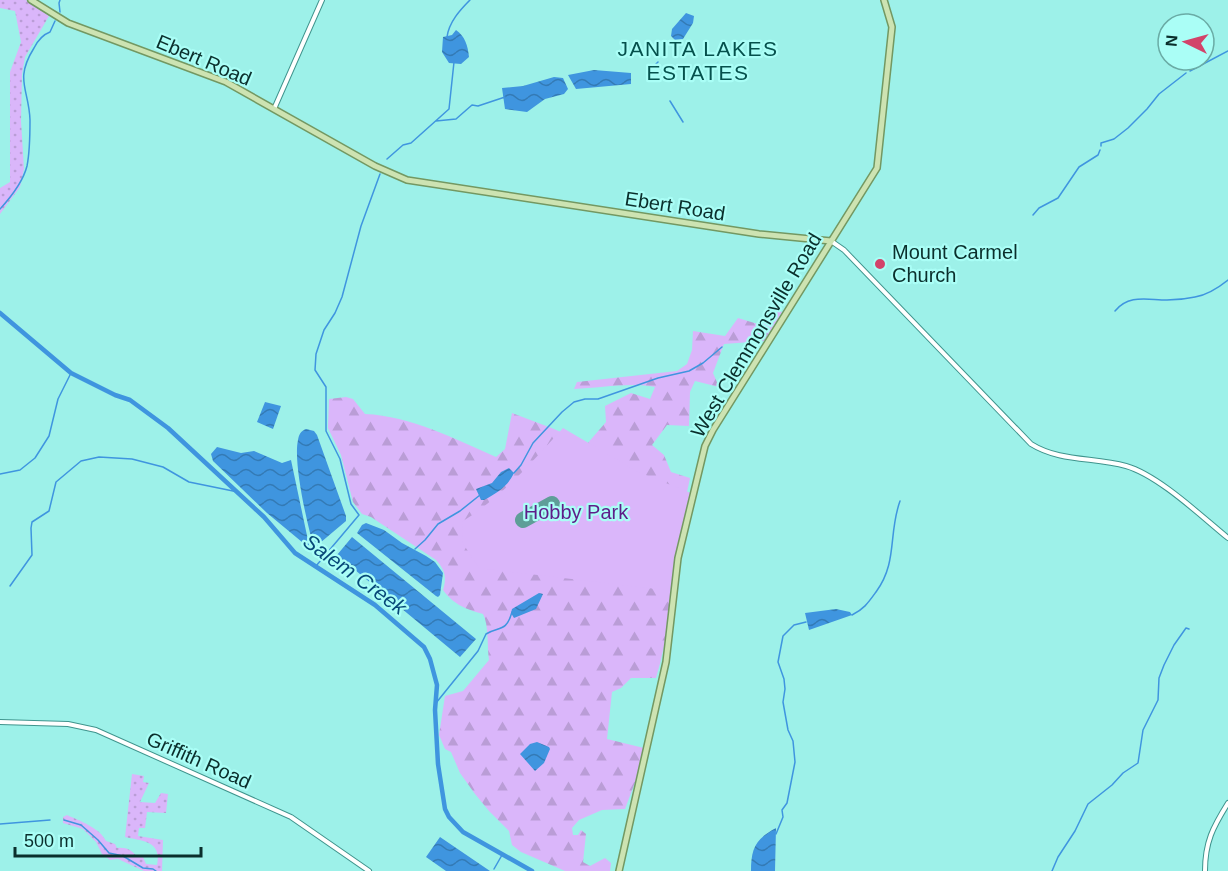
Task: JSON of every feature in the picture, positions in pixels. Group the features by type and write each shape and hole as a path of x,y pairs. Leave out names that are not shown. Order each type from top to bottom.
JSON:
{"main road":[{"name":"Ebert Road","path":"31,0 54,16 80,28 226,82 392,175 407,180 759,234 831,241"},
{"name":"West Clemmonsville Road","path":"619,871 663,678 673,616 678,558 705,446 712,430 873,175 879,160 892,27 884,0"}],"street":[{"path":"274,109 322,0"},
{"path":"831,241 844,250 1031,444 1052,455 1118,464 1147,474 1228,538"},
{"name":"Griffith Road","path":"0,722 68,724 96,730 291,817 369,871"},
{"path":"1205,871 1205,852 1210,835 1228,803"}],"green space":[{"path":"0,0 26,0 49,16 25,57 22,74 21,121 24,169 20,187 0,214 0,188 10,182 10,72 21,42 15,11 0,8"},
{"path":"773,308 782,312 764,341 724,344 713,373 719,387 695,381 690,392 689,426 667,425 652,445 664,455 671,472 690,478 676,537 669,617 656,678 631,678 621,688 612,692 607,739 644,748 637,777 625,809 602,810 579,820 572,828 573,835 578,835 581,830 586,834 583,862 590,866 605,858 611,863 610,871 565,871 521,852 512,845 509,831 475,794 460,773 451,752 445,749 439,735 445,696 463,691 489,660 485,619 483,614 461,606 447,595 443,590 444,574 436,560 371,517 362,514 353,502 341,455 328,428 329,399 346,397 353,399 365,414 416,424 496,457 505,449 512,413 587,444 606,422 605,406 631,393 650,399 655,387 626,385 574,389 577,382 677,371 687,364 692,350 693,331 725,336 738,318 761,325"},
{"name":"Hobby Park","path":"563,428 638,472 691,493 673,591 479,568 462,542 463,521 504,490"},
{"path":"132,774 144,776 143,782 149,783 140,802 155,803 161,793 168,794 166,813 147,812 145,828 139,828 138,836 163,840 162,871 144,871 118,859 110,860 102,854 96,842 83,829 63,823 63,817 67,815 94,829 106,841 115,844 117,848 126,849 137,857 143,857 146,864 157,865 157,851 150,843 125,837"}],"water":[{"path":"686,13 694,16 693,23 683,39 675,40 671,36 672,29"},
{"path":"456,30 464,38 469,53 469,57 461,64 449,63 442,52 443,37 452,35"},
{"path":"594,70 631,73 631,84 576,89 568,75"},
{"path":"554,77 563,78 568,89 564,94 545,99 527,112 505,109 502,88 523,86"},
{"path":"265,402 281,406 273,429 257,422"},
{"path":"306,429 314,431 317,435 346,516 346,521 314,548 297,463 298,438"},
{"path":"217,447 241,453 254,451 282,463 291,460 308,547 267,513 213,461 211,454"},
{"path":"509,468 514,473 509,482 493,495 481,500 476,489 492,483 501,472"},
{"path":"366,523 384,530 435,562 443,573 438,597 357,533"},
{"path":"352,537 476,639 460,657 337,555"},
{"path":"539,593 543,594 536,609 514,618 511,613 512,609"},
{"path":"836,609 850,612 852,615 809,630 805,613"},
{"path":"537,742 550,749 544,763 535,771 520,754 530,744"},
{"path":"776,828 775,871 751,871 753,851 756,845 763,836"},
{"path":"440,837 490,871 446,871 426,857"}],"waterway":[{"path":"60,0 60,12"},
{"path":"447,37 453,21 470,0"},
{"path":"0,209 20,183 27,166 30,120 24,84 25,68 37,43 42,36 50,32 55,21"},
{"path":"1216,57 1228,51"},
{"path":"387,159 403,145 411,143 449,109 454,62"},
{"path":"647,77 648,72 658,62"},
{"path":"1101,146 1101,143 1114,139 1128,128 1159,94 1186,73"},
{"path":"436,121 456,119 472,105 478,106 505,97"},
{"path":"670,101 683,122"},
{"path":"1033,215 1039,208 1058,198 1079,167 1098,155 1100,150"},
{"path":"316,566 359,515 351,504 340,459 326,431 326,387 315,370 316,354 324,330 342,297 361,226 380,174"},
{"path":"1115,311 1132,300 1174,300 1199,296 1212,291 1228,280"},
{"name":"Salem Creek","path":"0,313 71,373 130,400 168,428 264,517 295,553 375,605 424,647 437,685 435,710 438,764 445,809 463,832 532,871"},
{"path":"514,473 533,443 574,402 598,399 658,378 689,371 722,347"},
{"path":"0,474 20,470 35,458 49,436 58,399 71,373"},
{"path":"10,586 32,555 32,522 49,511 56,482 81,461 99,457 132,459 163,467 189,482 238,492"},
{"path":"415,549 438,524 460,511 480,495"},
{"path":"852,615 866,605 883,581 890,559 896,513 900,501"},
{"path":"436,703 478,651 486,634 505,626 512,612"},
{"path":"776,834 783,817 782,810 787,803 795,762 793,741 788,730 783,702 784,679 778,662 783,636 794,625 806,622"},
{"path":"1052,871 1088,804 1138,763 1143,730 1158,700 1159,678 1174,645 1186,628 1189,629"},
{"path":"0,824 50,820"},
{"path":"64,820 81,825 109,853 123,856 143,868 156,871"},
{"path":"494,869 502,855"}],"runway":[{"path":"523,520 552,504"}],"place":[{"name":"Mount Carmel Church","path":"880,264"}],"district":[{"name":"JANITA LAKES ESTATES","path":"698,60"}]}
